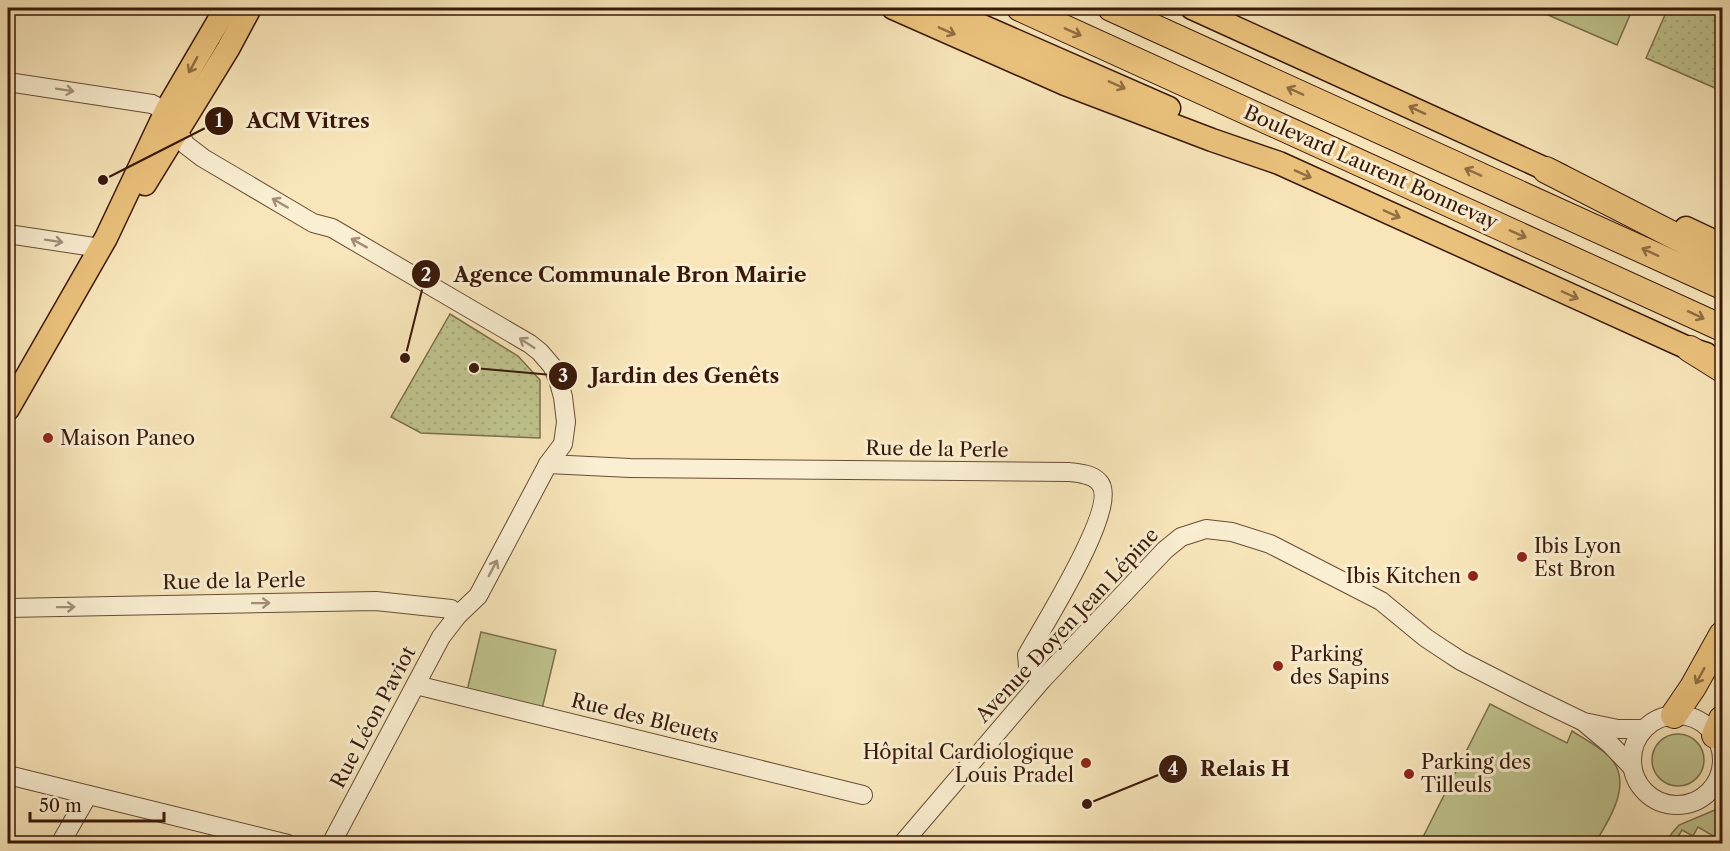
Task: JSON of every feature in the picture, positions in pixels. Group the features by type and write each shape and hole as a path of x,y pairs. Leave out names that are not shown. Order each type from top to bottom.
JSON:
{"highway":[{"name":"Boulevard Laurent Bonnevay","path":"1020,8 1722,328"},
{"name":"Boulevard Laurent Bonnevay","path":"1111,8 1722,286"},
{"path":"1546,170 1722,260"},
{"path":"1690,349 1722,369"},
{"path":"1674,715 1693,687 1722,635"}],"main road":[{"path":"171,124 228,49 250,8"},
{"path":"893,8 1065,84 1279,163"},
{"path":"1192,8 1546,170 1722,246"},
{"path":"945,9 1215,129 1279,163 1690,349 1722,359"},
{"path":"8,409 119,214 141,190 224,11"}],"street":[{"path":"224,11 223,41 228,49"},
{"name":"Rue Léon Paviot","path":"8,82 152,104 160,108 186,145 202,158 313,223 332,228 369,248 530,344 552,366 558,378 566,422 563,444 548,464 478,596 458,615 441,638 331,843"},
{"path":"8,234 100,248"},
{"name":"Rue de la Perle","path":"548,464 630,468 1069,472 1091,476 1100,482 1104,491 1100,514 1079,563 1027,655 1028,666 1042,680"},
{"name":"Avenue Doyen Jean Lépine","path":"902,843 1042,680 1165,550 1181,537 1206,529 1243,534 1270,544 1381,601 1426,638 1461,661 1584,722 1618,729 1644,729"},
{"name":"Rue de la Perle","path":"8,608 376,601 451,609 458,615"},
{"name":"Rue des Bleuets","path":"416,685 864,795"},
{"path":"1674,715 1695,718 1703,723 1719,727 1721,771 1717,783 1701,799 1676,806 1661,803 1652,798 1639,784 1632,766 1632,755 1636,742 1644,729 1657,719 1674,715"},
{"name":"Avenue Doyen Jean Lépine","path":"1584,722 1632,766"},
{"path":"8,775 288,843"},
{"path":"60,843 88,795"}],"green space":[{"path":"1532,8 1633,8 1617,45"},
{"path":"1668,8 1722,8 1722,91 1646,58"},
{"path":"450,314 518,356 540,380 540,438 421,433 391,417"},
{"path":"481,632 556,650 542,709 467,691"},
{"path":"1490,704 1567,743 1572,731 1600,749 1614,762 1619,773 1618,797 1595,843 1420,843"},
{"path":"1673,734 1683,734 1697,741 1704,760 1697,779 1683,786 1673,786 1663,782 1656,775 1652,765 1652,755 1656,745 1663,738"},
{"path":"1722,807 1722,841 1698,827 1693,836 1682,830 1674,843 1666,843 1679,825"}],"place":[{"name":"ACM Vitres","path":"103,180"},
{"name":"Agence Communale Bron Mairie","path":"405,358"},
{"name":"Jardin des Genêts","path":"474,368"},
{"name":"Maison Paneo","path":"48,438"},
{"name":"Ibis Lyon Est Bron","path":"1522,557"},
{"name":"Ibis Kitchen","path":"1473,576"},
{"name":"Parking des Sapins","path":"1278,666"},
{"name":"Hôpital Cardiologique Louis Pradel","path":"1086,763"},
{"name":"Parking des Tilleuls","path":"1409,774"},
{"name":"Relais H","path":"1087,804"}]}
